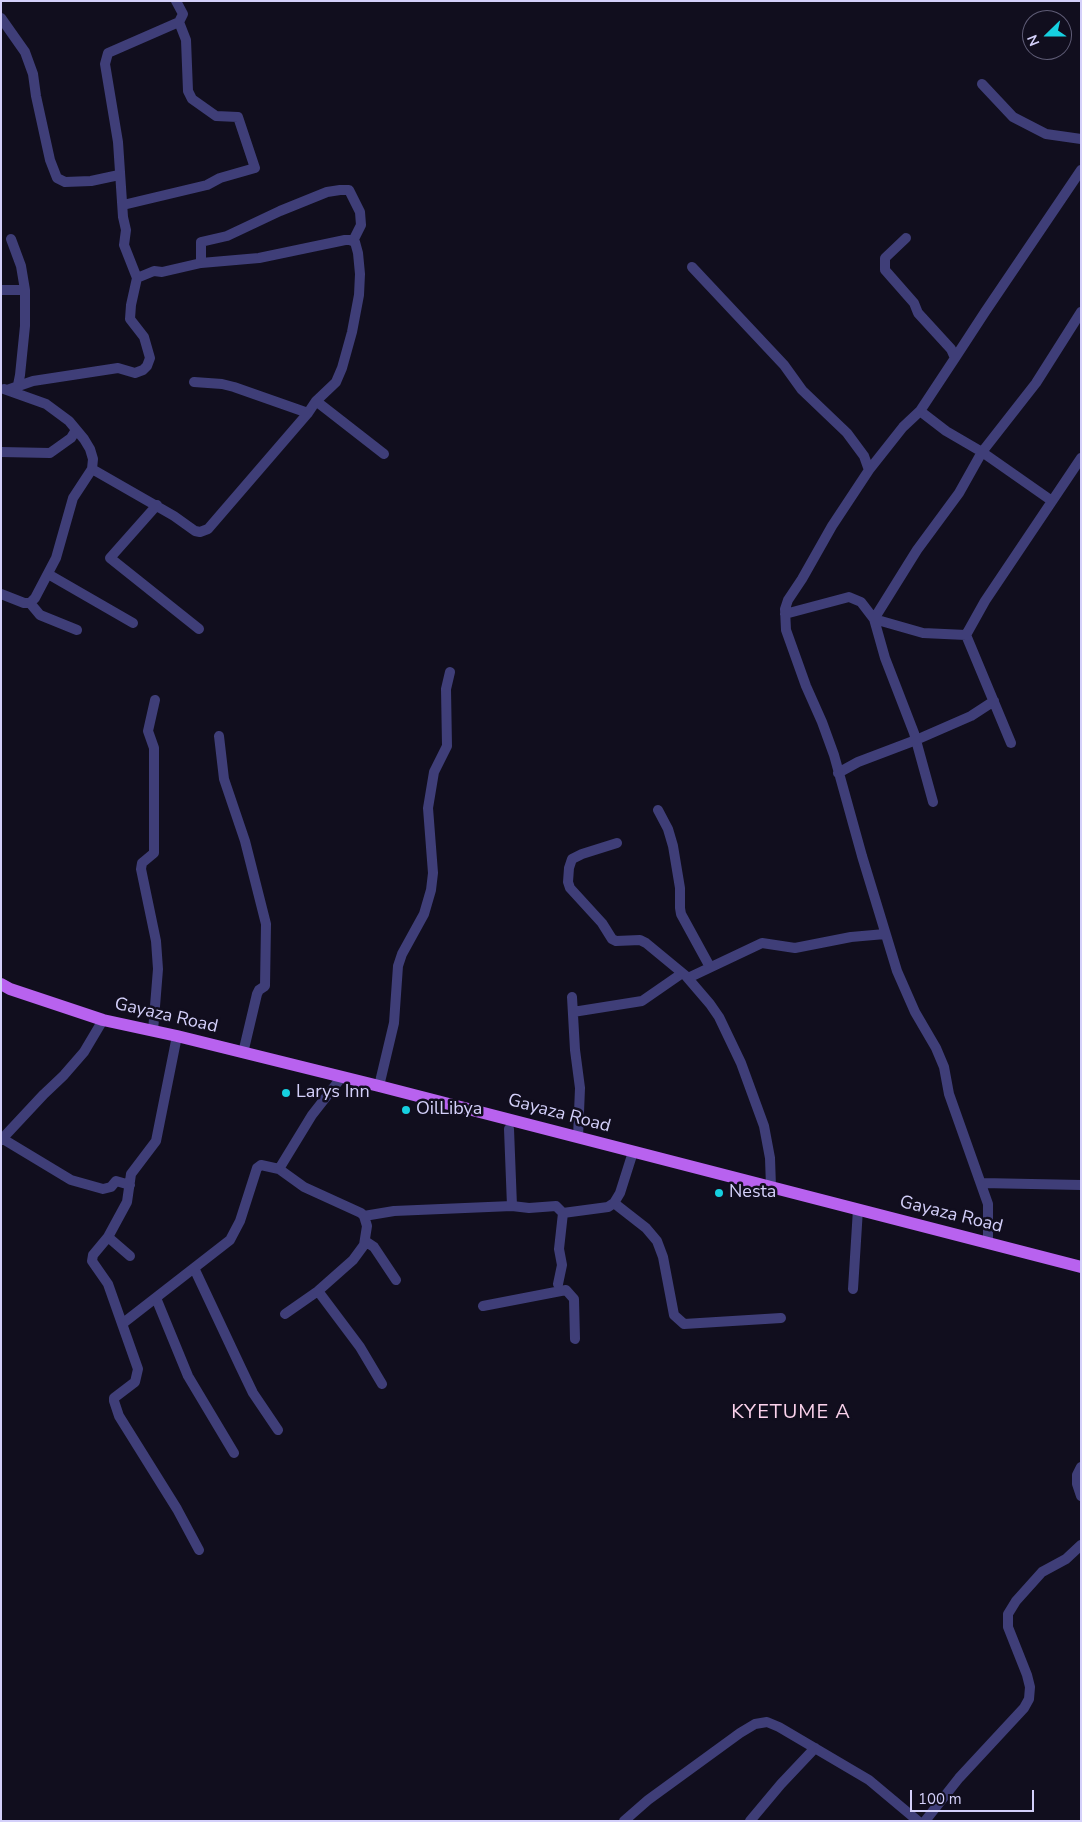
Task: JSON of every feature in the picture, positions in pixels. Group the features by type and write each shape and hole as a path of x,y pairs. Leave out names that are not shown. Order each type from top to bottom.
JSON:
{"main road":[{"name":"Gayaza Road","path":"1,984 103,1020 177,1036 340,1078 379,1086 1081,1266"}],"street":[{"path":"4,389 33,381 118,368 135,373 147,366 150,358 144,337 132,324 130,312 137,278 124,245 126,230 123,216 118,142 105,64 108,53 179,22 183,14 176,1"},
{"path":"1,18 25,52 33,74 50,160 57,178 66,182 91,181 120,175"},
{"path":"123,205 206,185 220,178 255,168 238,116 216,116 192,99 188,91 186,40 179,22"},
{"path":"982,84 1013,117 1046,134 1081,139"},
{"path":"988,1242 988,1204 982,1183 949,1094 941,1060 905,990 885,934 822,722 806,686 786,630 785,614 788,600 832,526 869,470 903,426 920,411 1081,170"},
{"path":"201,263 201,242 227,236 280,211 327,192 340,190 349,190 360,212 362,226 353,241"},
{"path":"906,238 885,258 885,270 914,303 918,313 951,349 955,358"},
{"path":"11,239 21,266 25,290 24,326 18,386"},
{"path":"137,278 154,270 162,272 201,263 259,258 337,241 353,241"},
{"path":"92,468 157,505 195,531 200,532 208,529 308,413 316,401 336,382 342,368 358,304 360,274 357,248 353,241"},
{"path":"692,267 784,366 802,390 847,433 864,456 869,470"},
{"path":"1,290 25,290"},
{"path":"874,619 917,550 959,493 982,452 1036,383 1081,312"},
{"path":"194,382 234,387 308,413"},
{"path":"4,389 46,404 69,421 90,449 93,459 92,468 73,498 60,549 35,598 30,602"},
{"path":"316,401 384,454"},
{"path":"920,411 946,431 982,452 1052,501"},
{"path":"1,452 50,453 61,447 71,438 76,430"},
{"path":"966,634 985,601 1081,458"},
{"path":"157,505 110,558 199,629"},
{"path":"48,574 132,623"},
{"path":"1,594 15,600 30,602 40,615 77,630"},
{"path":"785,614 849,597 861,602 874,619 885,658 916,740 933,802"},
{"path":"874,619 924,633 966,634"},
{"path":"966,634 1010,743"},
{"path":"379,1086 394,1023 398,966 402,954 424,914 432,890 433,873 428,808 434,772 447,746 446,689 450,672"},
{"path":"153,1031 158,969 156,941 141,868 142,863 154,854 152,781 154,748 148,731 155,700"},
{"path":"838,773 858,762 972,716 994,701"},
{"path":"219,736 224,779 245,841 266,924 265,986 257,994 243,1053"},
{"path":"658,810 674,846 680,888 681,914 710,967"},
{"path":"617,843 582,854 572,860 568,875 570,888 602,923 612,939 620,941 640,940 646,943 699,989 719,1017 740,1063 767,1139 771,1187"},
{"path":"573,1012 642,1001 685,976 710,967 762,943 795,948 851,937 885,934"},
{"path":"572,997 575,1050 580,1088 578,1137"},
{"path":"103,1020 84,1052 2,1139 70,1180 102,1190 111,1187 116,1182 130,1185"},
{"path":"177,1036 156,1141 132,1174 127,1202 108,1237 93,1255 92,1261 108,1284 137,1362 138,1376 134,1382 118,1394 114,1401 119,1416 177,1509 200,1550"},
{"path":"278,1169 312,1114 340,1078"},
{"path":"509,1129 512,1206"},
{"path":"563,1213 603,1208 614,1204 620,1193 633,1152"},
{"path":"122,1324 230,1240 240,1222 258,1166 261,1164 278,1169 304,1187 355,1210 364,1216 367,1226 366,1241 360,1253 318,1291 285,1314"},
{"path":"982,1183 1081,1185"},
{"path":"614,1204 646,1228 658,1241 663,1257 674,1315 684,1324 781,1318"},
{"path":"364,1216 394,1211 512,1206 529,1208 556,1206 563,1213"},
{"path":"853,1289 858,1209"},
{"path":"558,1284 562,1265 558,1249 563,1213"},
{"path":"108,1237 130,1256"},
{"path":"366,1241 374,1248 396,1280"},
{"path":"194,1268 240,1368 278,1430"},
{"path":"483,1306 566,1290 574,1299 575,1339"},
{"path":"318,1291 360,1347 382,1384"},
{"path":"156,1298 188,1376 234,1453"},
{"path":"1081,1467 1077,1476 1077,1484 1081,1496"},
{"path":"925,1821 959,1778 1024,1708 1029,1700 1030,1687 1008,1627 1008,1614 1016,1601 1042,1572 1066,1559 1081,1545"},
{"path":"624,1821 648,1800 740,1733 755,1724 767,1722 869,1780 918,1821"},
{"path":"750,1821 815,1748"}],"place":[{"name":"Larys Inn","path":"286,1093"},
{"name":"OilLibya","path":"406,1110"},
{"name":"Nesta","path":"719,1193"}],"district":[{"name":"KYETUME A","path":"791,1413"}]}
